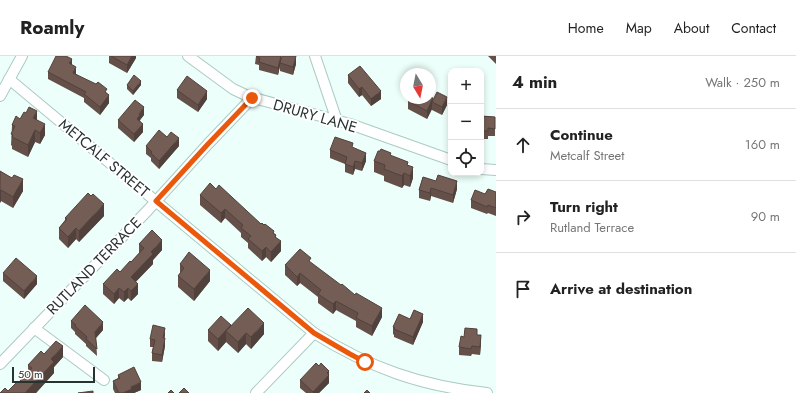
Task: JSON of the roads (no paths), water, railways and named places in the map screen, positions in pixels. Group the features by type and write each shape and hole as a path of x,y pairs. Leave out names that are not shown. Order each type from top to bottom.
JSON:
{"street":[{"path":"0,96 22,56"},
{"name":"DRURY LANE","path":"188,56 240,94 337,121 448,159"},
{"path":"315,56 337,121"},
{"name":"METCALF STREET","path":"9,79 314,333 350,354 380,368 438,390 487,393"},
{"name":"RUTLAND TERRACE","path":"0,364 252,98"},
{"path":"484,168 496,170"},
{"path":"34,328 104,380"},
{"path":"256,393 314,333"}]}
